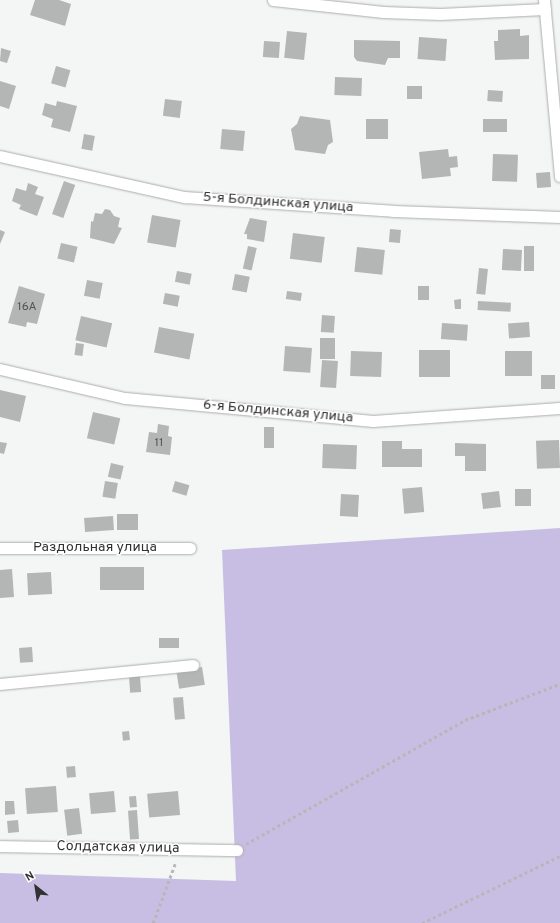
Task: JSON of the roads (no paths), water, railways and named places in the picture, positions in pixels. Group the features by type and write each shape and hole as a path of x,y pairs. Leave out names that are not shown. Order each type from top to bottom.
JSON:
{"street":[{"path":"273,0 383,12 433,14 544,4 560,176"},
{"name":"5-я Болдинская улица","path":"0,156 184,197 393,211 560,217"},
{"name":"6-я Болдинская улица","path":"0,369 125,398 373,421 560,408"},
{"name":"Раздольная улица","path":"0,548 190,548"},
{"path":"0,684 193,665"},
{"name":"Солдатская улица","path":"0,846 237,850"}]}
